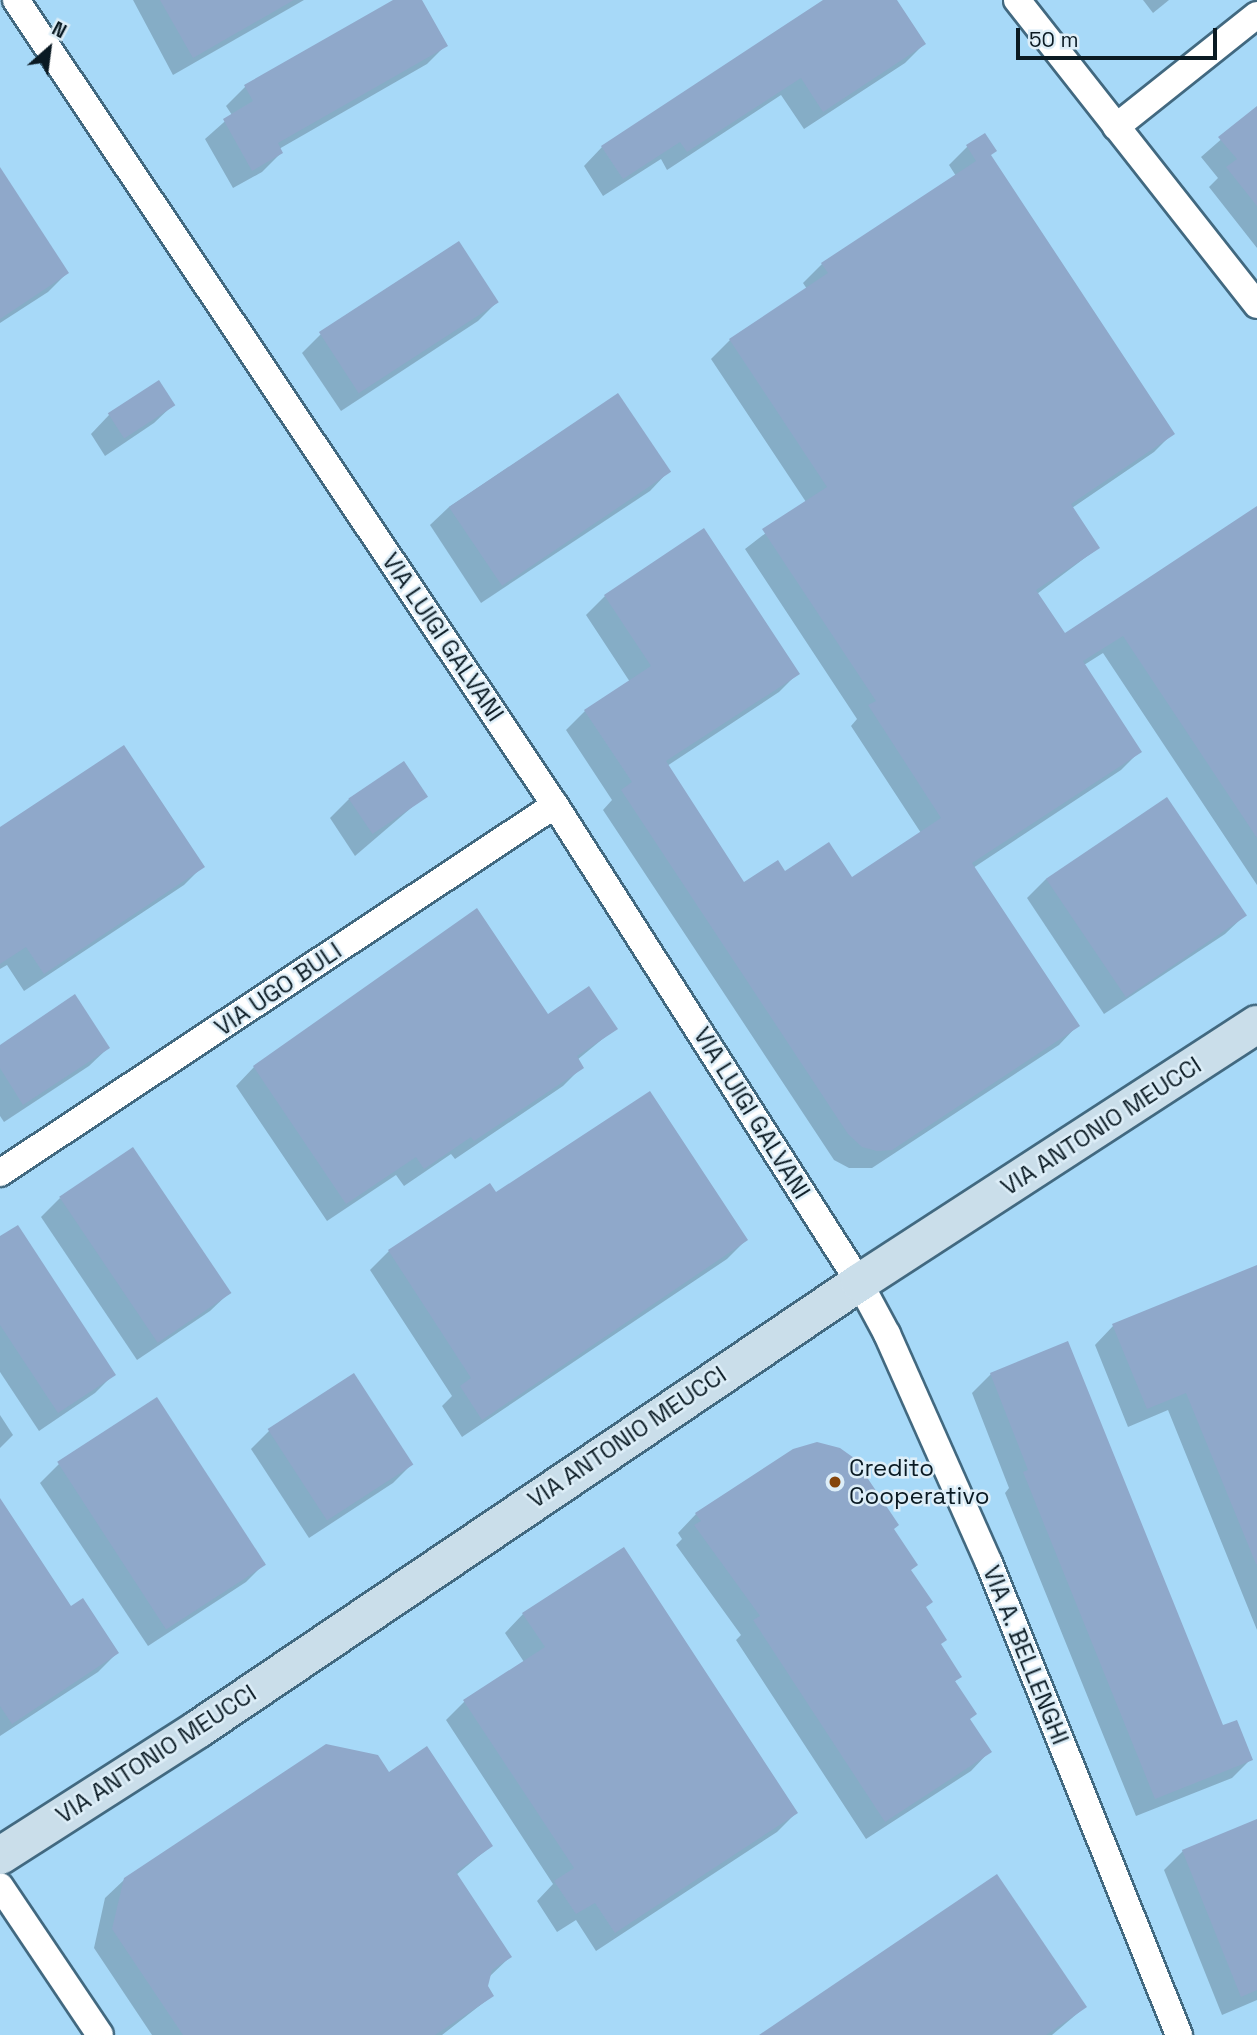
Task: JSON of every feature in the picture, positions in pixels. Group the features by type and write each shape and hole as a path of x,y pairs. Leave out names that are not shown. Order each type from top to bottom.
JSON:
{"street":[{"name":"VIA LUIGI GALVANI","path":"16,0 555,805 859,1282"},
{"path":"1017,0 1257,305"},
{"path":"1116,127 1257,15"},
{"name":"VIA UGO BULI","path":"0,1173 555,805"},
{"name":"VIA ANTONIO MEUCCI","path":"0,1855 197,1729 859,1282 1257,1024"},
{"name":"VIA A. BELLENGHI","path":"859,1282 887,1334 989,1563 1179,2035"},
{"path":"0,1886 100,2035"}],"shaded area":[{"path":"0,0 1257,0 1257,2035 0,2035"}],"building":[{"path":"160,0 294,0 193,58"},
{"path":"393,0 422,0 448,46 278,143 283,153 252,171 223,119 253,101 244,85"},
{"path":"823,0 897,0 926,44 823,112 801,78 687,152 680,142 623,179 601,146"},
{"path":"1257,106 1257,206 1226,167 1237,159 1218,137"},
{"path":"985,133 997,151 991,155 1175,434 1071,504 1100,548 1036,590 1065,633 1257,506 1257,838 1123,636 1083,661 1142,752 972,863 1080,1026 892,1150 877,1151 862,1147 848,1134 621,790 632,782 584,710 651,666 604,595 704,528 800,674 666,761 744,882 778,860 785,871 829,842 852,877 941,818 868,705 876,701 762,529 827,487 729,339 828,273 821,263 976,161 966,145"},
{"path":"0,167 69,273 0,319"},
{"path":"459,241 499,302 359,393 319,332"},
{"path":"159,380 175,405 124,438 108,413"},
{"path":"618,393 671,472 502,586 449,507"},
{"path":"124,745 205,867 44,974 26,947 0,964 0,827"},
{"path":"404,761 428,797 372,834 348,798"},
{"path":"1167,797 1247,916 1126,997 1046,879"},
{"path":"477,908 548,1014 589,986 618,1029 577,1056 584,1068 474,1141 471,1137 424,1169 416,1157 346,1204 253,1066"},
{"path":"75,994 110,1048 23,1105 0,1068 0,1045"},
{"path":"650,1091 748,1240 482,1420 460,1386 471,1378 388,1250 490,1183 496,1192"},
{"path":"133,1147 231,1293 158,1343 59,1197"},
{"path":"18,1225 116,1375 58,1413 0,1325 0,1236"},
{"path":"1257,1265 1256,1564 1186,1393 1147,1409 1112,1324"},
{"path":"1068,1341 1223,1725 1237,1720 1253,1760 1155,1799 1023,1472 1028,1470 990,1373"},
{"path":"354,1373 413,1464 327,1521 268,1429"},
{"path":"157,1397 266,1565 166,1630 57,1462"},
{"path":"817,1442 840,1448 854,1458 899,1525 894,1529 918,1565 911,1570 933,1602 926,1607 947,1640 941,1644 962,1677 955,1681 977,1714 970,1719 992,1752 885,1822 753,1620 760,1616 694,1525 701,1521 695,1513 793,1449"},
{"path":"0,1498 71,1606 83,1598 119,1653 12,1724 0,1706"},
{"path":"624,1547 798,1813 615,1933 595,1903 576,1914 554,1881 574,1868 463,1700 545,1647 522,1613"},
{"path":"326,1744 378,1755 389,1772 427,1746 493,1846 456,1872 512,1957 492,1970 488,1986 494,1996 435,2035 183,2035 112,1929 124,1878"},
{"path":"1257,1819 1257,1990 1241,1997 1182,1850"},
{"path":"997,1874 1087,2007 1046,2035 759,2035"}],"place":[{"name":"Credito Cooperativo","path":"835,1482"}]}
